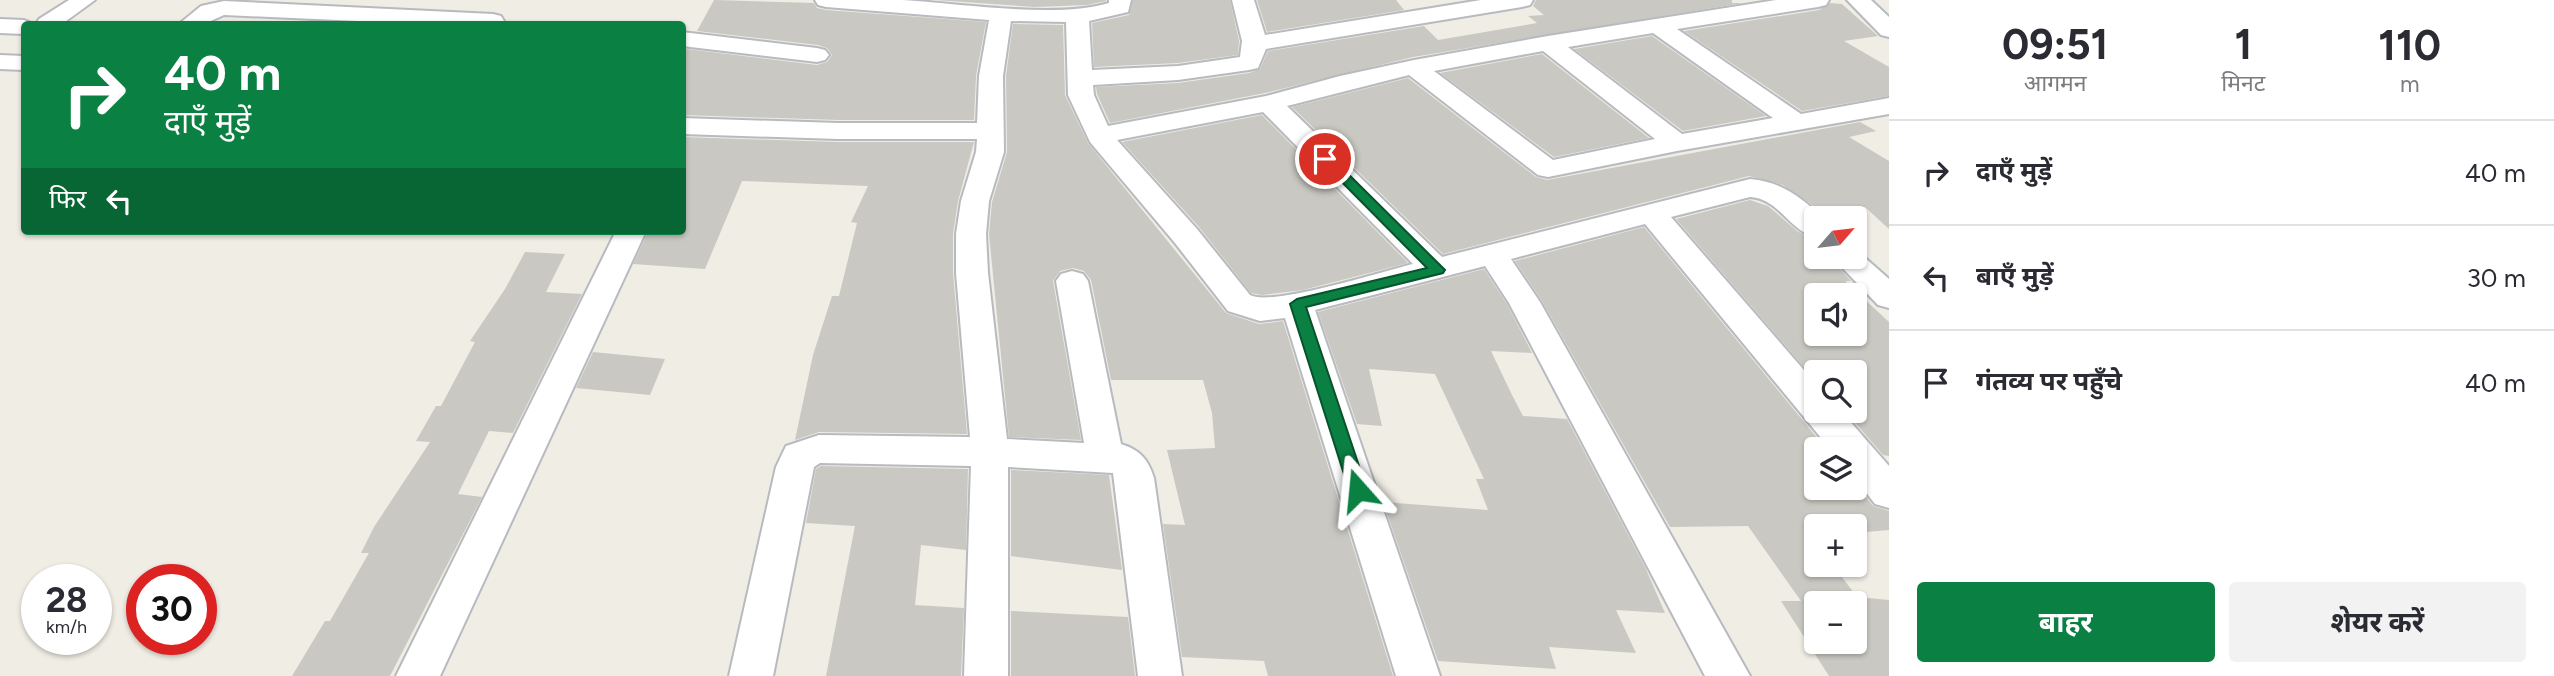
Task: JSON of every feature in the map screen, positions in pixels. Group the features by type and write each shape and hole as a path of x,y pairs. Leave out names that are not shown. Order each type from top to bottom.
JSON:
{"street":[{"path":"52,21 84,0"},
{"path":"839,1 938,5 1001,13 1077,14 1114,12 1120,7 1120,0"},
{"path":"1079,78 1178,73 1249,62 1253,57 1254,44 1243,0"},
{"path":"1254,44 1522,0"},
{"path":"1689,0 1712,17"},
{"path":"1099,136 1269,103 1415,67 1818,0"},
{"path":"1858,0 1885,23"},
{"path":"194,21 209,11 224,8 493,21"},
{"path":"1439,12 1485,54"},
{"path":"986,676 990,452 972,273 971,234 975,201 990,152 991,76 1001,13"},
{"path":"1077,14 1079,78 1086,111 1099,136 1186,236 1239,303 1248,309 1260,312 1297,304 1494,256 1750,188 1761,188 1783,197 1804,217"},
{"path":"1656,25 1797,123"},
{"path":"0,26 21,27"},
{"path":"686,39 817,55"},
{"path":"1548,43 1677,143"},
{"path":"0,62 21,63"},
{"path":"1415,67 1548,169 1677,143 1889,106"},
{"path":"1269,103 1437,270"},
{"path":"686,126 990,131"},
{"path":"1652,214 1804,393"},
{"path":"418,676 629,235"},
{"path":"1494,256 1524,302 1728,676"},
{"path":"1861,270 1889,297"},
{"path":"1072,281 1105,457"},
{"path":"1297,304 1418,676"},
{"path":"1830,423 1842,437"},
{"path":"751,676 799,456 819,449 990,452 1122,459 1132,467 1160,676"},
{"path":"1867,466 1889,492"}],"building":[{"path":"714,0 814,3 817,8 826,10 986,22 976,76 974,120 838,120 686,115 687,49 817,65 827,62 832,55 827,48 818,45 697,31"},
{"path":"935,0 1106,1 1087,5 1035,7"},
{"path":"1133,0 1230,0 1239,41 1238,55 1178,63 1094,67 1092,23 1129,15"},
{"path":"1257,0 1396,0 1404,10 1267,32"},
{"path":"1536,0 1732,0 1732,3 1743,3 1413,57 1265,93 1110,123 1097,94 1096,87 1178,83 1249,73 1260,69 1268,51 1424,26 1438,40 1537,23 1528,16 1544,15 1533,6"},
{"path":"1830,3 1842,4 1878,36 1844,41 1889,67 1889,96 1802,111 1684,31 1819,10"},
{"path":"1013,24 1063,25 1065,95 1088,143 1226,313 1259,324 1283,321 1393,676 1268,676 1264,661 1182,657 1163,524 1185,525 1167,450 1215,448 1212,413 1203,380 1111,380 1091,280 1084,271 1073,268 1060,271 1053,281 1081,440 1009,437 989,234 992,202 1007,152 1006,76"},
{"path":"1652,36 1766,116 1683,131 1574,49"},
{"path":"1542,54 1649,138 1554,157 1440,73"},
{"path":"1408,78 1536,177 1547,180 1860,122 1876,131 1849,137 1889,161 1889,229 1867,206 1814,206 1783,185 1749,176 1443,254 1292,107"},
{"path":"1262,115 1408,263 1303,290 1262,295 1251,293 1199,227 1122,142"},
{"path":"686,137 838,142 974,142 958,201 953,234 953,273 967,434 819,432 795,440 813,355 832,296 839,296 857,223 851,222 868,186 742,181 705,269 633,264 647,235 686,235"},
{"path":"1750,200 1768,206 1804,235 1804,270 1841,270 1851,281 1804,283 1804,346 1867,346 1867,302 1889,322 1889,456 1883,455 1855,423 1867,423 1867,360 1804,360 1804,367 1676,219"},
{"path":"1644,227 1816,437 1804,437 1804,500 1867,498 1873,506 1889,511 1889,530 1867,532 1867,514 1804,514 1804,577 1842,577 1852,591 1804,591 1804,637 1781,601 1801,601 1748,526 1670,527 1542,301 1515,261"},
{"path":"525,252 565,254 546,292 582,294 513,433 489,431 458,494 482,497 390,676 292,676 325,621 330,621 369,553 361,553 374,527 430,442 416,441 436,406 441,406 475,342 470,341 505,289"},
{"path":"1484,269 1507,304 1532,353 1491,351 1523,416 1567,419 1645,567 1665,613 1616,610 1636,653 1549,647 1556,669 1438,661 1383,502 1488,510 1476,479 1484,479 1435,374 1369,369 1382,426 1357,424 1318,312"},
{"path":"593,352 665,359 650,395 576,388"},
{"path":"821,466 968,469 966,550 921,545 915,605 964,608 961,676 826,676 855,526 806,523 816,469"},
{"path":"1011,470 1109,475 1122,570 1011,556"},
{"path":"1867,598 1889,600 1889,676 1829,676 1815,654 1867,654"},
{"path":"1011,611 1128,617 1135,676 1011,676"}],"route":[{"path":"1325,159 1437,270 1297,304 1358,490"}]}
